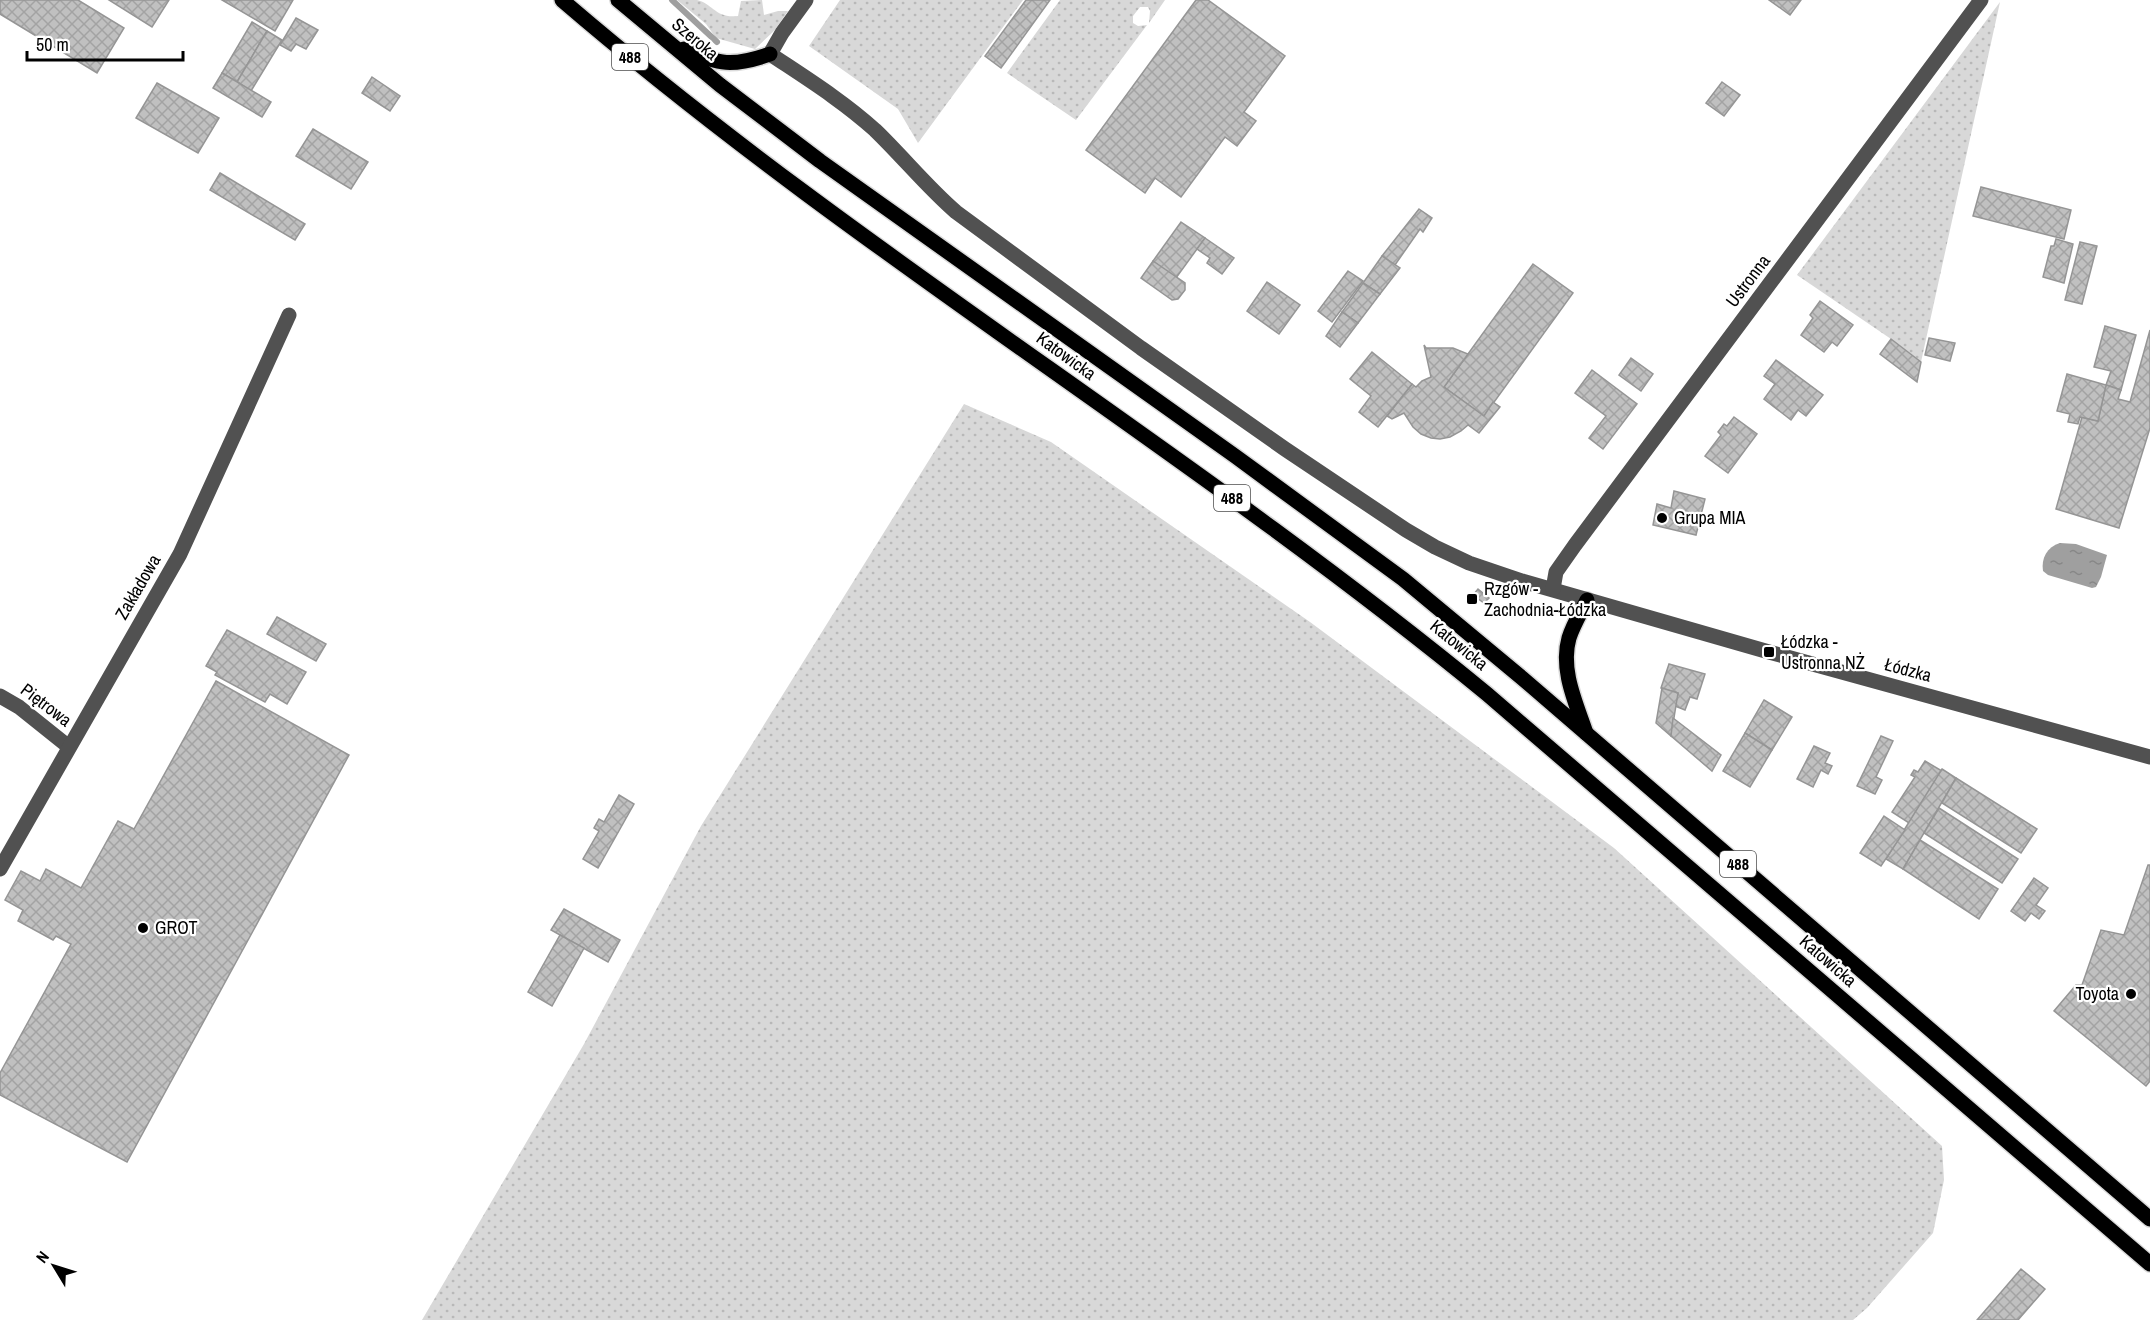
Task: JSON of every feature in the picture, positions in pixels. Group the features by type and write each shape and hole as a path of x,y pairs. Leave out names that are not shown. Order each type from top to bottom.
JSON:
{"main road":[{"name":"Katowicka","path":"562,0 699,113 792,184 1253,514 1408,629 1488,694 2150,1264"},
{"name":"Szeroka","path":"618,0 720,86"},
{"path":"666,41 707,59 726,63 747,62 770,54"},
{"name":"Katowicka","path":"720,86 820,161 1235,456 1403,579 1586,733 2150,1219"},
{"path":"1586,733 1569,682 1567,661 1569,638 1587,600"}],"street":[{"path":"770,54 806,0"},
{"name":"Ustronna","path":"1553,589 1556,572 1575,545 1981,0"},
{"name":"Łódzka","path":"770,54 846,105 875,130 931,190 956,212 1141,348 1285,449 1435,547 1469,563 1587,600 2150,757"},
{"name":"Zakładowa","path":"0,868 180,554 289,315"},
{"name":"Piętrowa","path":"0,696 19,707 69,747"}],"shaded area":[{"path":"677,0 697,0 719,13 731,16 738,16 741,1 762,0 764,15 788,11 774,31 755,49 716,38 706,24"},
{"path":"840,0 1023,0 918,143 898,109 809,46"},
{"path":"1060,0 1165,0 1149,23 1148,7 1140,7 1133,16 1133,23 1138,26 1147,25 1076,120 1007,73"},
{"path":"2000,2 1921,362 1797,275"},
{"path":"964,404 1051,442 1310,622 1614,848 1942,1146 1944,1180 1933,1233 1867,1308 1853,1320 422,1320 584,1044 701,826"}],"water":[{"path":"2060,543 2076,544 2107,555 2096,587 2092,588 2048,575 2043,571 2046,554"}],"building":[{"path":"0,0 78,0 124,28 97,73 0,14"},
{"path":"109,0 169,0 152,27"},
{"path":"222,0 293,0 275,31"},
{"path":"1026,0 1050,0 1001,68 985,56"},
{"path":"1196,0 1208,0 1285,56 1244,112 1256,121 1237,146 1225,137 1181,197 1155,178 1145,193 1086,150"},
{"path":"1769,0 1801,0 1790,15"},
{"path":"296,18 318,30 306,49 296,44 291,51 280,45"},
{"path":"252,22 267,31 237,82 222,73"},
{"path":"267,31 282,40 251,91 237,82"},
{"path":"222,73 271,102 262,117 213,88"},
{"path":"372,77 400,96 390,111 362,93"},
{"path":"1722,82 1740,95 1724,116 1706,103"},
{"path":"157,83 219,118 198,153 136,118"},
{"path":"313,129 368,162 351,189 296,156"},
{"path":"220,173 305,224 295,240 210,190"},
{"path":"1981,187 2071,210 2064,239 1973,216"},
{"path":"1419,209 1432,218 1423,232 1420,229 1395,265 1382,256"},
{"path":"1181,222 1205,238 1176,278 1153,261"},
{"path":"1205,238 1234,258 1222,274 1207,263 1210,258 1197,249"},
{"path":"2056,239 2073,244 2064,283 2043,277 2051,246 2054,246"},
{"path":"2080,242 2097,246 2082,304 2065,300"},
{"path":"1382,256 1400,268 1380,294 1363,283"},
{"path":"1153,261 1185,283 1185,290 1178,299 1172,300 1141,278"},
{"path":"1533,264 1573,293 1484,416 1444,387"},
{"path":"1348,271 1363,281 1332,322 1318,311"},
{"path":"1267,282 1300,305 1279,334 1247,311"},
{"path":"1363,283 1380,294 1358,323 1342,312"},
{"path":"1820,301 1853,325 1837,346 1832,342 1824,352 1801,335 1813,318 1810,315"},
{"path":"1342,312 1358,323 1340,347 1326,336"},
{"path":"2105,326 2136,335 2121,390 2106,385 2111,371 2094,367"},
{"path":"2150,330 2150,428 2119,528 2056,509 2082,417 2098,421 2106,385 2121,390 2118,399 2130,402"},
{"path":"1929,338 1955,343 1950,361 1925,355"},
{"path":"1891,339 1921,362 1917,382 1880,354"},
{"path":"1424,345 1426,348 1453,348 1468,354 1444,387 1484,416 1493,402 1500,407 1479,433 1468,425 1450,437 1431,438 1421,434 1413,427 1404,413 1392,419 1387,416 1412,384 1416,387 1431,377"},
{"path":"1372,352 1412,384 1378,427 1359,412 1371,396 1350,379"},
{"path":"1631,358 1653,374 1641,391 1619,375"},
{"path":"1776,360 1823,395 1806,416 1798,410 1791,420 1764,399 1775,384 1764,376"},
{"path":"1592,370 1637,404 1603,449 1589,438 1606,416 1575,393"},
{"path":"2067,374 2106,385 2098,421 2080,417 2078,424 2068,422 2070,414 2057,411"},
{"path":"1734,417 1757,434 1728,473 1705,456 1721,435 1718,432"},
{"path":"1674,491 1705,499 1696,535 1653,525 1657,504 1671,508"},
{"path":"1478,589 1489,598 1484,603 1473,595"},
{"path":"277,617 326,644 316,661 267,634"},
{"path":"227,630 306,672 287,704 270,694 265,702 215,675 217,672 206,666"},
{"path":"1669,664 1705,674 1697,699 1690,697 1685,710 1675,706 1678,693 1661,688"},
{"name":"GROT","path":"216,681 349,755 127,1162 0,1095 0,1073 71,944 56,936 53,940 18,921 23,910 5,900 21,871 40,881 46,869 81,888 118,821 134,829"},
{"path":"1662,688 1678,693 1671,736 1656,723"},
{"path":"1764,700 1792,717 1772,750 1745,733"},
{"path":"1673,718 1721,755 1712,771 1671,736"},
{"path":"1745,733 1772,750 1750,787 1723,771"},
{"path":"1881,736 1893,741 1876,777 1882,780 1875,794 1857,786"},
{"path":"1814,746 1830,753 1825,763 1832,766 1828,774 1821,770 1813,787 1797,779"},
{"path":"1925,761 1942,771 1909,823 1892,812 1915,777 1911,775 1914,770 1918,772"},
{"path":"1942,769 1956,778 1903,869 1886,859"},
{"path":"1956,778 2037,829 2021,853 1942,803"},
{"path":"619,795 634,804 598,868 583,859 599,831 594,828 599,819 604,822"},
{"path":"1939,808 2018,859 2002,883 1924,833"},
{"path":"1884,816 1905,830 1881,866 1860,853"},
{"path":"1920,840 1998,889 1979,919 1903,869"},
{"path":"2148,865 2150,865 2150,1081 2146,1086 2054,1011 2076,985 2082,985 2101,930 2124,935"},
{"path":"2034,878 2048,888 2036,905 2045,911 2039,919 2031,913 2025,921 2011,911"},
{"path":"564,909 620,940 608,962 551,930"},
{"path":"560,935 584,948 552,1006 528,992"},
{"path":"2021,1269 2045,1289 2018,1320 1977,1320"}],"waterway":[{"path":"672,0 717,42"}],"place":[{"name":"Grupa MIA","path":"1662,518"},
{"name":"Rzgów - Zachodnia-Łódzka","path":"1472,599"},
{"name":"Łódzka - Ustronna NŻ","path":"1769,652"},
{"name":"GROT","path":"143,928"},
{"name":"Toyota","path":"2131,994"}]}
